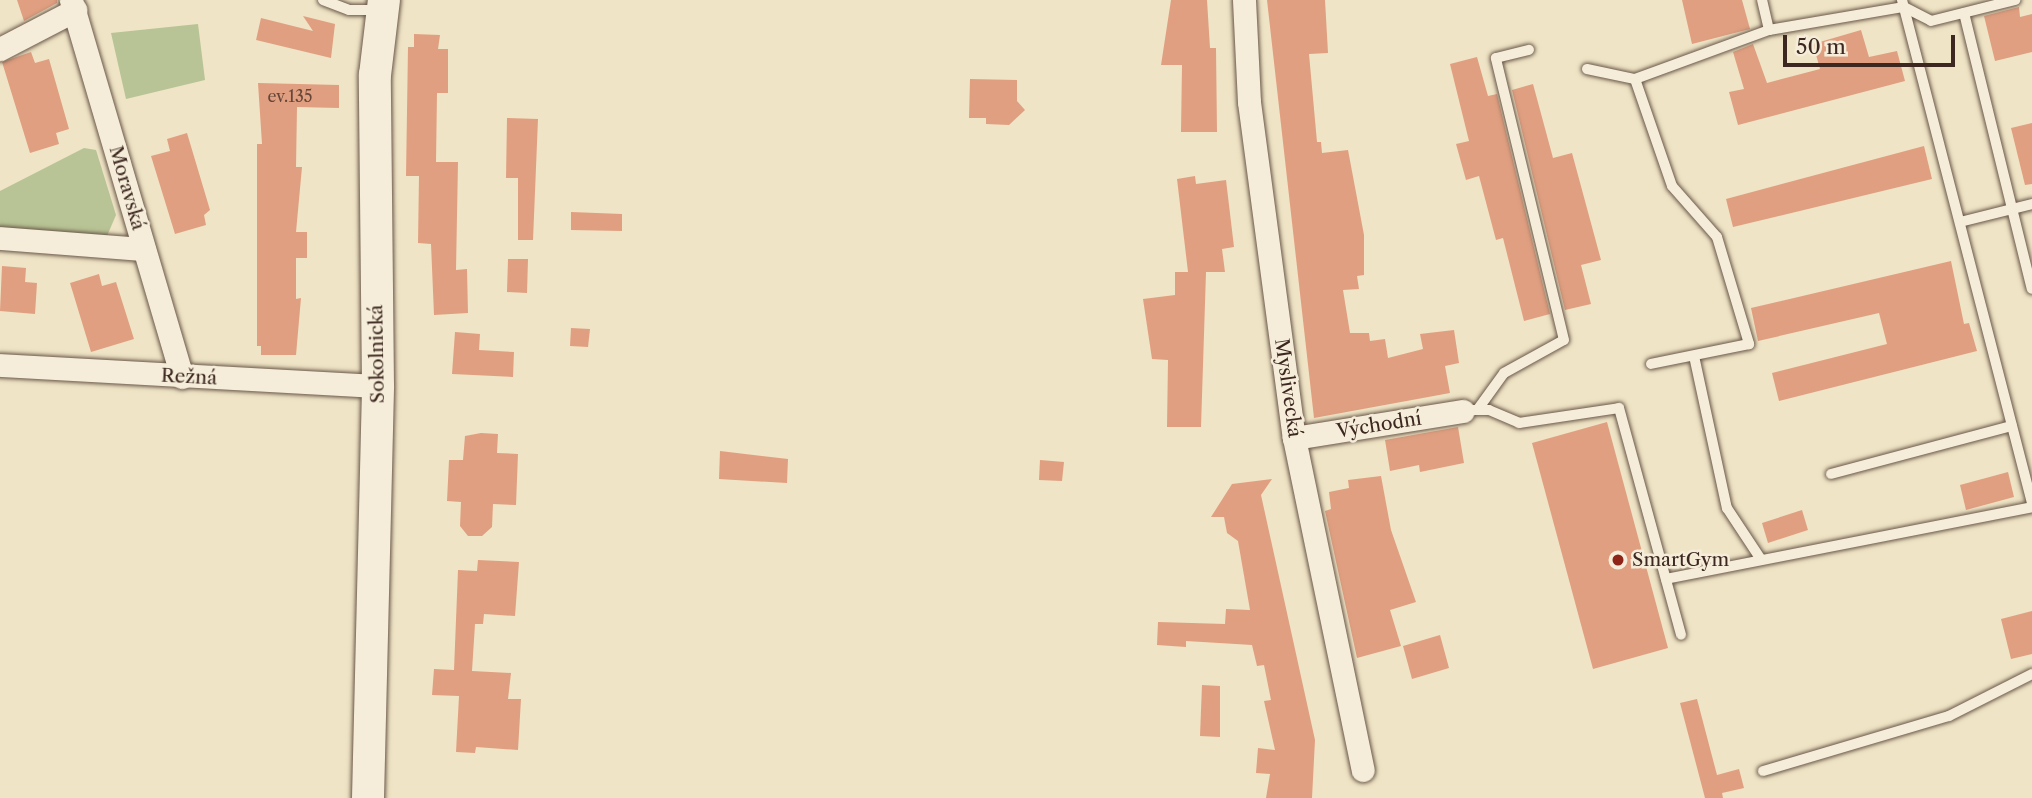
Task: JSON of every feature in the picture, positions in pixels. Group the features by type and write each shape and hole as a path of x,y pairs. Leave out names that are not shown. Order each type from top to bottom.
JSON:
{"main road":[{"name":"Sokolnická","path":"368,798 378,386 375,75 383,5"}],"street":[{"name":"Myslivecká","path":"1244,0 1249,102 1294,438 1363,770"},
{"path":"0,48 73,5"},
{"name":"Moravská","path":"73,5 182,377"},
{"path":"0,238 144,249"},
{"name":"Režná","path":"0,365 378,386"},
{"name":"Východní","path":"1294,438 1470,410"}],"lane":[{"path":"323,0 349,10 383,5"},
{"path":"1762,0 1769,30"},
{"path":"1587,69 1635,79 1769,30 1903,4 1931,21 2015,0"},
{"path":"1666,579 2032,505 1903,4"},
{"path":"1965,13 2015,209 2032,289"},
{"path":"1529,50 1496,58 1564,340 1504,373 1470,410 1519,423 1619,408 1681,635"},
{"path":"1635,79 1672,186 1717,237 1749,344 1651,365"},
{"path":"1960,222 2032,204"},
{"path":"1694,356 1727,508 1760,558"},
{"path":"1831,474 2012,426"},
{"path":"1763,771 1949,716 2032,674"}],"green space":[{"path":"198,24 205,80 126,99 111,33"},
{"path":"84,148 96,150 116,215 107,236 0,229 0,191"}],"building":[{"path":"17,0 57,0 57,3 24,21"},
{"path":"1171,0 1207,0 1210,48 1216,48 1217,132 1181,132 1182,65 1161,65"},
{"path":"1267,0 1325,0 1328,53 1309,54 1317,142 1321,142 1322,153 1348,150 1364,235 1364,275 1357,276 1359,289 1343,290 1350,333 1369,333 1370,341 1385,339 1388,358 1423,349 1420,334 1454,330 1459,363 1445,366 1450,393 1314,418"},
{"path":"1682,0 1742,0 1750,29 1692,44"},
{"path":"2019,7 2020,17 2032,14 2032,52 1995,61 1984,16"},
{"path":"303,16 335,24 331,58 256,40 261,18 313,31"},
{"path":"1861,30 1869,57 1897,51 1905,81 1738,125 1729,92 1744,89 1733,52 1753,44 1767,83 1820,69 1813,44"},
{"path":"414,34 440,35 438,49 448,49 448,93 437,93 436,162 458,162 456,270 467,269 468,313 434,315 431,244 418,243 419,176 406,176 408,47 414,47"},
{"path":"31,52 35,63 49,59 69,129 56,133 59,144 30,153 2,62"},
{"path":"1477,57 1488,96 1497,94 1550,314 1524,321 1503,238 1496,240 1479,176 1466,180 1456,144 1469,141 1450,64"},
{"path":"970,79 1017,80 1017,101 1025,110 1009,125 986,124 986,118 969,118"},
{"path":"258,83 339,85 339,108 297,107 296,167 302,167 296,232 307,232 307,258 296,258 296,299 301,298 296,355 261,355 261,346 257,346 257,144 262,144"},
{"path":"1533,84 1553,158 1572,153 1601,260 1581,265 1591,304 1565,310 1512,90"},
{"path":"507,118 538,119 533,240 518,240 518,178 506,178"},
{"path":"2032,123 2032,184 2025,185 2011,128"},
{"path":"187,133 210,210 204,215 206,225 175,234 151,156 170,151 167,139"},
{"path":"1924,146 1932,179 1733,227 1726,199"},
{"path":"1195,176 1196,184 1226,180 1234,247 1222,249 1225,272 1206,272 1201,427 1167,427 1168,360 1152,359 1143,299 1175,295 1175,272 1188,272 1177,179"},
{"path":"571,212 622,214 622,231 571,230"},
{"path":"508,259 528,259 527,293 507,292"},
{"path":"1951,261 1964,324 1969,323 1977,351 1779,401 1772,373 1887,344 1879,313 1758,341 1751,308"},
{"path":"2,266 26,268 25,282 37,283 35,314 0,311"},
{"path":"99,274 102,286 116,282 134,339 91,352 70,283"},
{"path":"571,328 590,329 588,347 570,346"},
{"path":"455,332 480,334 479,350 514,352 513,377 452,374"},
{"path":"1607,422 1668,648 1593,669 1532,443"},
{"path":"1458,427 1464,463 1420,472 1419,465 1390,471 1385,440"},
{"path":"498,434 497,453 518,454 516,505 493,504 492,527 482,536 468,536 460,526 461,502 447,501 449,460 463,460 465,436"},
{"path":"720,451 788,459 787,483 719,479"},
{"path":"1040,460 1064,462 1062,481 1039,480"},
{"path":"2008,472 2014,497 1966,510 1960,485"},
{"path":"1381,476 1391,530 1416,602 1390,610 1401,646 1357,658 1325,511 1331,509 1329,492 1349,488 1348,480"},
{"path":"1272,479 1261,495 1315,740 1312,798 1266,798 1270,774 1256,773 1258,748 1275,750 1264,701 1271,700 1264,665 1257,666 1252,645 1186,641 1186,647 1157,645 1158,622 1225,624 1226,609 1250,610 1238,541 1227,533 1224,517 1211,517 1232,484"},
{"path":"1802,510 1808,530 1768,543 1762,523"},
{"path":"478,560 519,562 515,616 484,614 483,624 475,624 472,671 511,673 508,699 521,699 518,750 476,747 475,753 456,752 459,696 432,695 434,669 454,670 458,570 477,571"},
{"path":"2032,611 2032,654 2011,659 2001,619"},
{"path":"1440,635 1449,668 1412,679 1403,646"},
{"path":"1202,685 1220,686 1220,737 1200,736"},
{"path":"1697,699 1717,775 1739,769 1744,788 1722,793 1723,798 1705,798 1680,703"}],"place":[{"name":"SmartGym","path":"1618,560"}]}
